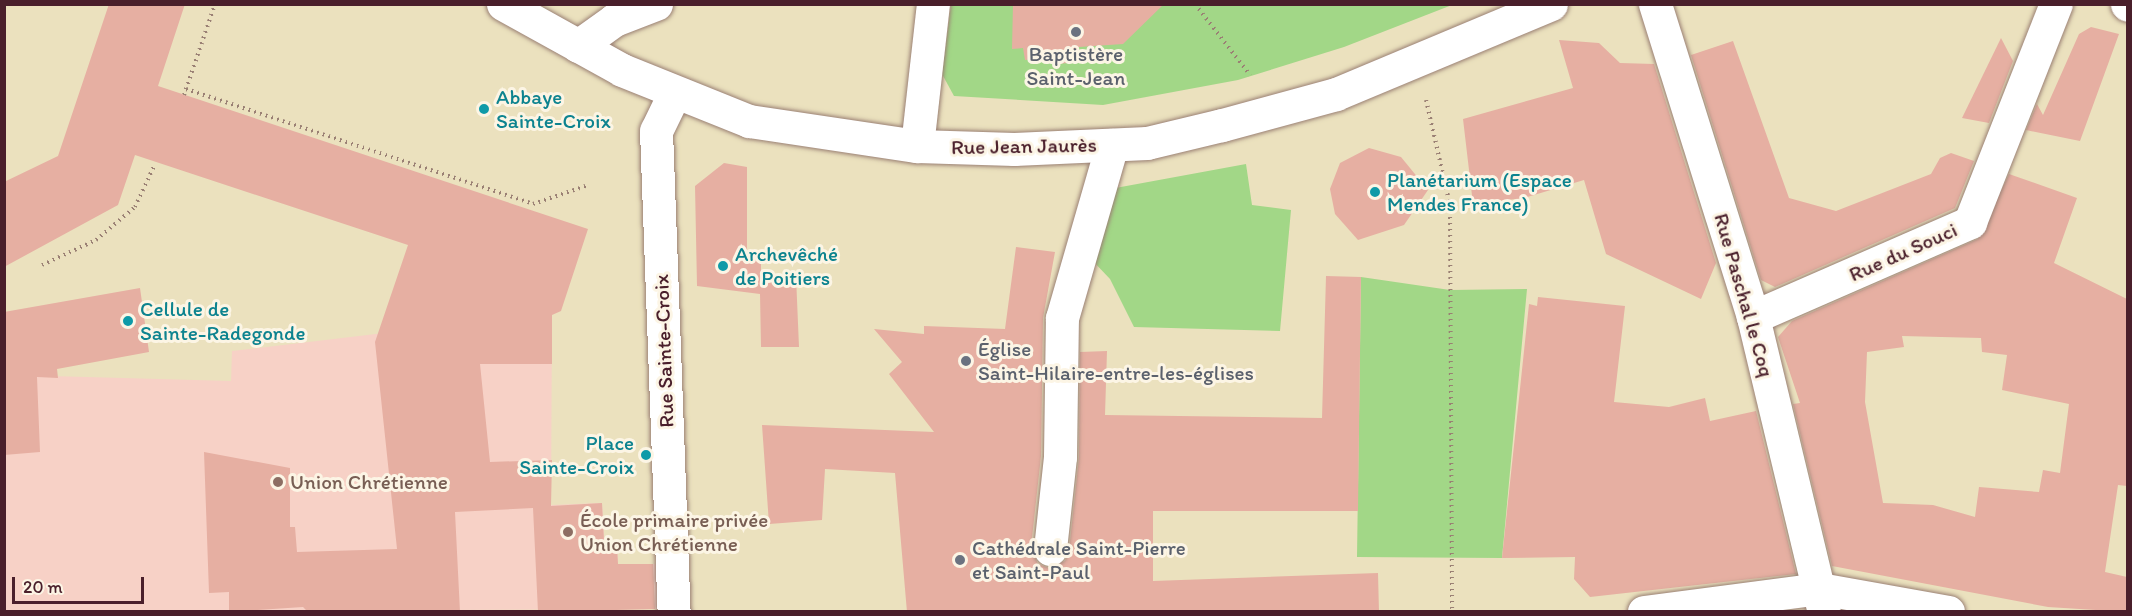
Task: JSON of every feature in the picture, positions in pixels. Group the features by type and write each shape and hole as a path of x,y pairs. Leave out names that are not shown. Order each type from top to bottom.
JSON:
{"street":[{"name":"Rue Jean Jaurès","path":"502,4 578,46 674,94 749,122 917,146 1147,143 1336,94 1551,4"},
{"path":"578,46 625,14 656,4"},
{"path":"917,146 933,4"},
{"name":"Rue Paschal le Coq","path":"1655,4 1753,317 1822,600"},
{"name":"Rue du Souci","path":"1753,317 1970,222 2056,4"},
{"name":"Rue Sainte-Croix","path":"674,94 656,131 674,612"},
{"path":"1050,549 1060,457 1062,318 1112,145"},
{"path":"1644,612 1822,600 1949,612"}],"path":[{"path":"184,95 215,4"},
{"path":"1195,4 1250,76"},
{"path":"186,89 533,204 585,186"},
{"path":"1437,131 1450,205 1452,612"},
{"path":"42,265 96,240 135,207 155,164"}],"shaded area":[{"name":"Union Chrétienne","path":"552,313 551,505 602,503 604,540 617,546 618,564 658,564 661,609 5,612 5,332 14,375 231,381 232,351"}],"green space":[{"path":"951,5 1452,5 1344,47 1238,80 1103,105 954,96 942,74"},
{"path":"1246,164 1252,205 1291,210 1280,331 1134,327 1110,279 1091,259 1110,189"},
{"path":"1361,277 1450,290 1527,289 1502,558 1357,557"}],"building":[{"path":"109,4 185,4 158,86 588,229 561,311 552,315 552,364 480,364 490,462 552,460 551,506 602,503 604,540 617,546 618,564 653,564 655,609 538,612 533,508 455,512 460,612 308,612 303,607 229,612 229,592 209,593 204,452 290,468 290,527 295,527 297,552 397,549 375,342 408,245 135,155 118,205 4,267 4,182 58,156"},
{"name":"Baptistère Saint-Jean","path":"1013,4 1164,4 1123,44 1079,47 1068,63 1057,64 1040,58 1025,60 1023,48 1012,49"},
{"path":"2091,27 2119,34 2080,141 2026,130 2037,104 2043,115 2079,34"},
{"path":"2001,38 2013,61 1989,123 1962,118"},
{"path":"1559,40 1599,43 1620,63 1654,64 1716,263 1701,299 1606,254 1584,180 1524,198 1473,204 1463,119 1573,88"},
{"path":"1733,41 1789,198 1836,211 1931,174 1940,158 1951,153 1974,161 1955,208 1775,287 1761,280 1691,55"},
{"name":"Planétarium (Espace Mendes France)","path":"1369,148 1401,157 1428,190 1404,225 1358,240 1335,214 1330,189 1340,163"},
{"name":"Archevêché de Poitiers","path":"724,163 747,167 747,256 761,256 761,277 796,276 799,347 761,347 760,294 697,286 695,186"},
{"path":"2009,174 2077,198 2054,263 2127,299 2127,486 2118,485 2105,572 2127,577 2127,612 2048,607 1832,566 1793,404 1800,403 1778,337 1792,321 1978,239","holes":["1902,336 1981,338 1982,352 2007,355 2002,390 2069,404 2060,473 2043,470 2039,492 1979,487 1975,517 1933,505 1883,503 1865,402 1867,352 1904,347"]},
{"path":"1016,247 1055,252 1043,318 1041,456 1031,547 1038,564 1049,568 1065,561 1069,551 1079,457 1080,352 1107,351 1105,415 1322,418 1326,276 1361,277 1358,511 1153,511 1153,581 1378,573 1379,612 907,612 895,473 825,469 822,520 769,524 762,425 934,432 889,374 902,362 874,329 924,334 924,326 1005,329"},
{"path":"140,288 149,352 57,369 58,378 37,377 40,452 4,455 4,312"},
{"path":"1538,297 1625,306 1614,402 1669,407 1705,398 1710,421 1756,411 1796,574 1590,597 1574,579 1575,557 1502,558 1529,304 1537,306"}],"place":[{"name":"Baptistère Saint-Jean","path":"1076,32"},
{"name":"Abbaye Sainte-Croix","path":"484,109"},
{"name":"Planétarium (Espace Mendes France)","path":"1375,192"},
{"name":"Archevêché de Poitiers","path":"723,266"},
{"name":"Cellule de Sainte-Radegonde","path":"128,321"},
{"name":"Église Saint-Hilaire-entre-les-églises","path":"966,361"},
{"name":"Place Sainte-Croix","path":"646,455"},
{"name":"Union Chrétienne","path":"278,482"},
{"name":"École primaire privée Union Chrétienne","path":"568,532"},
{"name":"Cathédrale Saint-Pierre et Saint-Paul","path":"960,560"}]}
